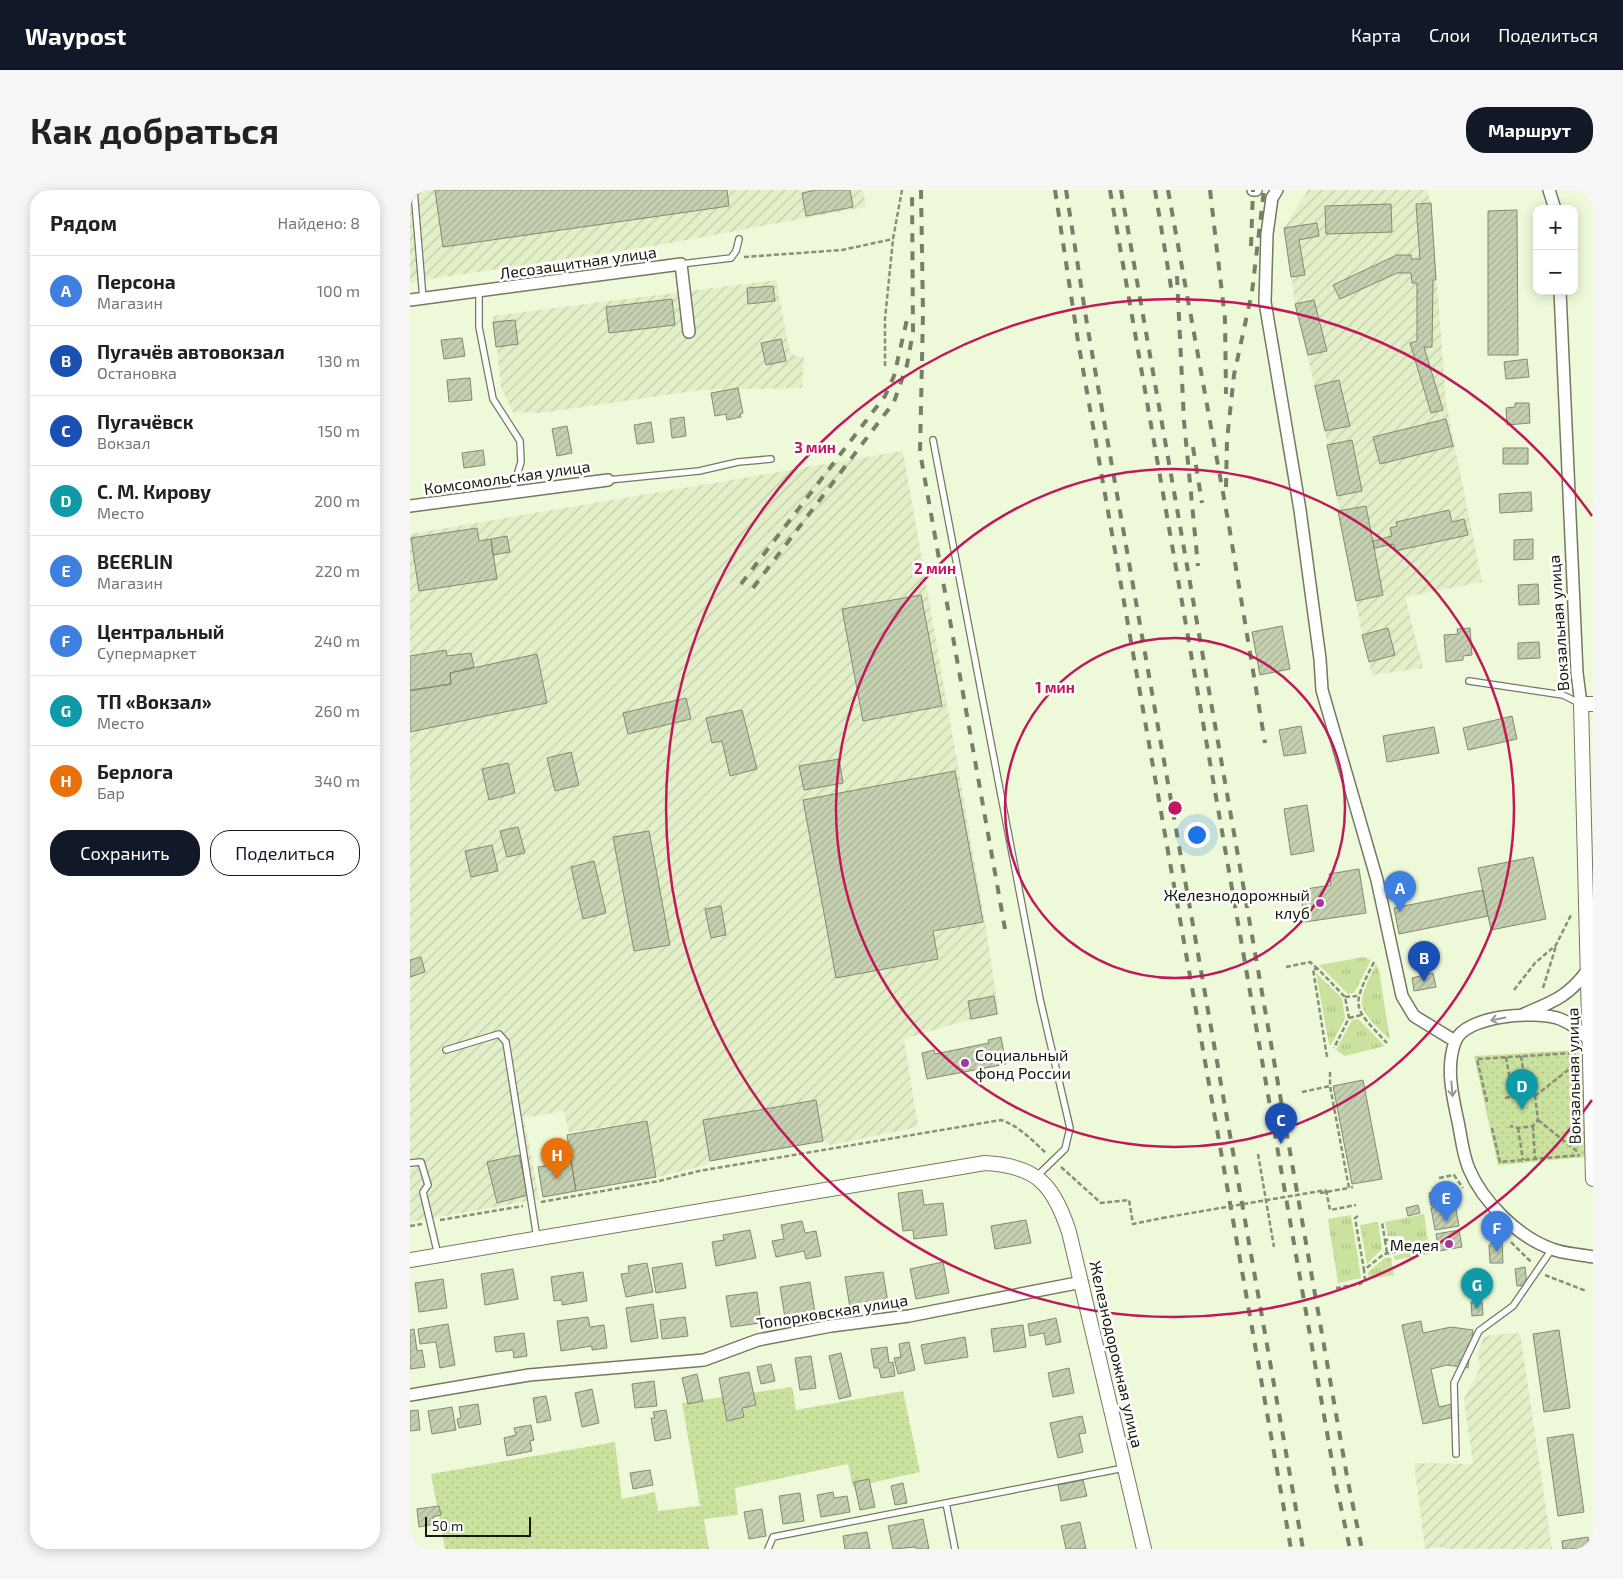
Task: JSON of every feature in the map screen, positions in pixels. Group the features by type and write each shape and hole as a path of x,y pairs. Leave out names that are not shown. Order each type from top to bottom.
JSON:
{"street":[{"path":"1277,190 1272,198 1267,234 1265,302 1301,520 1320,659 1322,690 1377,880 1402,996 1414,1016 1455,1041"},
{"path":"1549,190 1554,205"},
{"name":"Лесозащитная улица","path":"410,300 681,264 688,332"},
{"name":"Вокзальная улица","path":"1560,295 1576,673 1587,704 1590,887 1586,904 1591,1041 1589,1142 1593,1179"},
{"name":"Комсомольская улица","path":"410,506 608,480"},
{"path":"1588,971 1575,987 1557,1000 1524,1014 1486,1021 1466,1029 1455,1041 1450,1072 1452,1098 1469,1168 1489,1202 1522,1232 1552,1249 1593,1257"},
{"path":"1524,1014 1558,1018 1577,1027 1591,1041"},
{"path":"410,1260 986,1163 1008,1164 1027,1170 1037,1176"},
{"name":"Железнодорожная улица","path":"1037,1176 1051,1190 1061,1208 1082,1282 1144,1549"},
{"name":"Топорковская улица","path":"410,1395 528,1375 704,1360 758,1340 831,1326 909,1316 1082,1282"}],"lane":[{"path":"414,190 422,299"},
{"path":"681,264 731,258 736,251 739,239"},
{"path":"479,292 479,327 493,398 520,441 521,462 512,492"},
{"path":"934,440 1040,999 1070,1128 1065,1150 1052,1160 1037,1176"},
{"path":"608,480 699,471 738,462 771,459"},
{"path":"1469,681 1563,695 1587,704"},
{"path":"446,1050 499,1034 506,1042 537,1238"},
{"path":"410,1163 421,1162 428,1185 423,1192 438,1256"},
{"path":"1456,1454 1454,1383 1479,1331 1513,1306 1552,1249"},
{"path":"768,1549 773,1537 1126,1468"},
{"path":"946,1503 955,1549"}],"path":[{"path":"885,366 885,319 893,239 902,190"},
{"path":"731,258 842,250 893,239"},
{"path":"1543,988 1556,945 1572,913 1586,904"},
{"path":"1514,990 1535,963 1556,945"},
{"path":"1286,967 1310,962 1345,997 1349,1018 1334,1048"},
{"path":"1374,962 1357,996 1361,1016 1387,1043"},
{"path":"1318,969 1313,970 1327,1057"},
{"path":"1345,997 1357,996"},
{"path":"1349,1018 1361,1016"},
{"path":"1487,1102 1477,1059 1574,1053 1579,1064 1535,1096"},
{"path":"1522,1056 1527,1094"},
{"path":"1506,1057 1513,1097"},
{"path":"1320,1193 1351,1188 1330,1086 1330,1072"},
{"path":"1302,1092 1330,1086"},
{"path":"1505,1098 1527,1094 1535,1096"},
{"path":"1535,1096 1538,1120 1582,1155"},
{"path":"410,1226 659,1181 699,1170 1001,1120 1010,1123 1031,1138 1052,1160 1101,1203 1130,1200 1133,1224 1326,1190 1330,1210 1356,1205"},
{"path":"1510,1126 1518,1128 1533,1126 1538,1120"},
{"path":"1533,1126 1535,1159"},
{"path":"1492,1128 1500,1162 1582,1155"},
{"path":"1518,1128 1523,1160"},
{"path":"1582,1155 1589,1142"},
{"path":"1258,1154 1274,1247"},
{"path":"1336,1288 1360,1284 1365,1280 1355,1218 1358,1216"},
{"path":"1382,1222 1387,1253"},
{"path":"1364,1270 1387,1253 1400,1251 1399,1240 1385,1240"}],"shaded area":[{"path":"410,190 863,190 866,207 659,245 410,282"},
{"path":"1308,190 1427,190 1431,203 1446,402 1482,582 1405,597 1423,668 1372,675 1362,635 1325,431 1295,304 1284,228"},
{"path":"776,280 790,354 804,358 802,388 701,390 541,413 513,412 501,387 493,316"},
{"path":"903,451 985,922 999,1014 964,1021 904,1039 918,1127 830,1145 823,1142 711,1161 706,1165 657,1177 647,1120 569,1133 564,1111 524,1118 539,1199 410,1222 410,534"},
{"path":"1520,1333 1552,1549 1445,1549 1444,1547 1425,1549 1414,1463 1473,1464 1464,1399 1480,1368 1478,1354 1484,1336"}],"green space":[{"path":"1364,957 1371,960 1354,993 1348,994 1319,965"},
{"path":"1376,964 1379,970 1390,1040 1365,1013 1362,1006 1362,998"},
{"path":"1316,973 1342,998 1345,1018 1331,1045 1329,1044"},
{"path":"1358,1019 1385,1046 1345,1056 1336,1050 1352,1020"},
{"path":"1578,1050 1582,1060 1585,1157 1498,1165 1474,1056"},
{"path":"1424,1214 1430,1254 1395,1260 1394,1256 1405,1253 1403,1236 1388,1236 1385,1222"},
{"path":"1351,1215 1361,1278 1338,1283 1328,1219"},
{"path":"1378,1222 1382,1249 1367,1264 1360,1225"},
{"path":"1385,1258 1391,1258 1394,1275 1369,1279 1368,1272"},
{"path":"792,1387 796,1410 903,1391 920,1472 853,1487 848,1464 735,1488 738,1515 704,1519 709,1549 445,1549 431,1474 615,1442 622,1499 655,1492 658,1511 700,1506 682,1403"}],"building":[{"path":"435,190 727,190 729,206 443,247"},
{"path":"817,190 850,190 853,207 806,216 802,193"},
{"path":"1431,203 1436,280 1433,280 1432,347 1424,347 1443,410 1431,413 1410,343 1417,341 1417,283 1412,283 1411,273 1397,273 1340,299 1333,285 1397,255 1411,255 1411,259 1420,259 1416,204"},
{"path":"1391,204 1392,232 1326,234 1325,206"},
{"path":"1517,210 1518,355 1488,355 1488,211"},
{"path":"1317,223 1319,236 1299,240 1305,275 1291,277 1284,228"},
{"path":"773,286 775,301 748,304 747,288"},
{"path":"672,299 675,325 609,333 606,307"},
{"path":"1314,300 1327,351 1308,355 1295,304"},
{"path":"515,320 518,344 496,347 493,322"},
{"path":"462,338 465,356 444,359 441,340"},
{"path":"781,339 786,361 766,365 761,343"},
{"path":"1527,359 1529,377 1506,379 1504,362"},
{"path":"470,378 472,400 449,402 447,380"},
{"path":"1339,380 1350,426 1325,431 1315,386"},
{"path":"738,388 743,413 740,414 741,417 727,420 726,414 715,416 711,393"},
{"path":"1515,403 1529,403 1530,423 1507,425 1506,408 1515,407"},
{"path":"684,417 686,436 672,438 670,419"},
{"path":"1446,419 1453,446 1380,464 1373,437"},
{"path":"651,422 654,442 637,444 634,425"},
{"path":"567,426 572,453 557,456 552,429"},
{"path":"1352,440 1362,491 1337,496 1327,445"},
{"path":"1503,448 1528,448 1528,464 1503,464"},
{"path":"483,450 485,465 464,468 462,453"},
{"path":"1531,492 1532,511 1500,513 1499,494"},
{"path":"1366,506 1383,595 1356,601 1338,511"},
{"path":"1449,510 1452,522 1464,519 1468,535 1395,551 1394,544 1374,548 1373,541 1392,536 1390,528 1397,526 1396,522"},
{"path":"477,528 479,541 491,539 497,579 419,591 411,538"},
{"path":"507,536 510,552 493,555 491,539"},
{"path":"1533,539 1533,559 1514,560 1514,540"},
{"path":"1538,584 1539,604 1519,605 1518,585"},
{"path":"921,595 942,706 863,721 842,609"},
{"path":"1282,626 1290,669 1260,675 1252,632"},
{"path":"1388,628 1395,655 1369,662 1362,635"},
{"path":"1470,628 1472,655 1463,656 1463,660 1446,662 1444,635 1458,634 1457,629"},
{"path":"1539,642 1540,658 1518,659 1518,643"},
{"path":"446,650 447,656 471,653 474,667 450,673 451,684 410,690 410,656"},
{"path":"537,654 547,703 410,732 410,691 451,684 450,673"},
{"path":"686,698 691,719 628,734 623,713"},
{"path":"742,710 757,769 730,776 722,741 712,743 706,718"},
{"path":"1512,716 1517,739 1468,750 1463,728"},
{"path":"1301,726 1306,753 1284,756 1279,730"},
{"path":"1434,727 1439,753 1387,762 1383,736"},
{"path":"571,752 579,785 555,791 547,758"},
{"path":"839,759 843,783 804,790 799,766"},
{"path":"508,763 515,793 489,800 482,769"},
{"path":"955,771 983,922 933,931 938,959 836,978 803,800"},
{"path":"1307,805 1314,851 1291,855 1284,809"},
{"path":"518,827 525,853 507,857 500,831"},
{"path":"649,831 670,945 634,951 613,837"},
{"path":"492,845 498,871 471,877 465,851"},
{"path":"1533,857 1546,919 1491,930 1478,868"},
{"path":"594,861 606,913 583,919 571,867"},
{"path":"1359,869 1366,913 1305,922 1300,890 1331,885 1329,874"},
{"path":"1483,890 1488,916 1399,934 1394,908"},
{"path":"721,906 726,935 711,938 705,909"},
{"path":"421,957 425,972 410,977 410,960"},
{"path":"1433,973 1436,987 1414,991 1412,978"},
{"path":"994,996 997,1014 971,1019 968,1001"},
{"path":"1001,1037 1006,1064 927,1079 922,1053 934,1050 935,1054 989,1043 988,1040"},
{"path":"1363,1080 1382,1179 1352,1184 1333,1086"},
{"path":"816,1100 823,1141 710,1161 703,1120"},
{"path":"647,1121 656,1177 576,1191 567,1135"},
{"path":"519,1155 528,1195 497,1203 487,1162"},
{"path":"571,1161 576,1191 543,1197 538,1167"},
{"path":"1452,1189 1454,1202 1431,1206 1429,1193"},
{"path":"922,1190 924,1205 943,1203 947,1235 914,1239 913,1230 903,1231 898,1193"},
{"path":"1455,1204 1459,1226 1435,1230 1431,1208"},
{"path":"1418,1205 1420,1213 1408,1216 1406,1208"},
{"path":"1026,1220 1031,1243 995,1249 991,1226"},
{"path":"802,1221 805,1233 816,1231 821,1256 806,1259 804,1251 776,1257 772,1241 784,1239 781,1225"},
{"path":"750,1230 756,1258 716,1266 712,1242 724,1240 723,1235"},
{"path":"1459,1230 1462,1247 1439,1251 1436,1234"},
{"path":"1502,1240 1503,1263 1490,1263 1489,1245 1493,1241"},
{"path":"943,1262 949,1293 916,1299 910,1269"},
{"path":"647,1263 653,1292 626,1297 621,1274 629,1273 628,1266"},
{"path":"682,1263 686,1288 656,1293 652,1268"},
{"path":"1525,1267 1527,1285 1517,1286 1515,1269"},
{"path":"513,1269 518,1299 485,1305 481,1274"},
{"path":"583,1272 587,1301 562,1305 562,1300 554,1301 551,1277"},
{"path":"883,1272 888,1303 850,1308 845,1277"},
{"path":"1470,1276 1474,1276 1478,1282 1474,1288 1470,1288 1466,1284 1466,1280"},
{"path":"443,1279 447,1308 419,1312 415,1283"},
{"path":"810,1282 815,1313 785,1318 780,1287"},
{"path":"757,1292 761,1323 731,1327 726,1296"},
{"path":"1471,1302 1482,1302 1483,1315 1472,1316"},
{"path":"653,1304 658,1338 631,1342 626,1308"},
{"path":"588,1317 590,1327 604,1325 607,1348 592,1350 592,1346 561,1351 557,1321"},
{"path":"685,1317 688,1336 662,1339 660,1320"},
{"path":"1056,1318 1061,1342 1046,1345 1044,1333 1030,1336 1028,1324"},
{"path":"1421,1321 1423,1333 1451,1327 1473,1330 1468,1368 1447,1365 1431,1369 1439,1407 1456,1403 1459,1416 1423,1424 1402,1325"},
{"path":"448,1324 455,1365 440,1368 436,1342 420,1344 418,1329"},
{"path":"1023,1325 1026,1347 994,1352 991,1329"},
{"path":"414,1329 417,1351 422,1350 425,1367 410,1369 410,1330"},
{"path":"1559,1330 1570,1408 1544,1412 1533,1334"},
{"path":"524,1333 527,1356 514,1358 513,1350 496,1352 494,1337"},
{"path":"965,1337 968,1357 925,1364 921,1345"},
{"path":"909,1342 915,1370 898,1374 894,1358 901,1357 899,1344"},
{"path":"887,1347 889,1363 893,1362 895,1376 881,1378 879,1368 874,1368 871,1349"},
{"path":"841,1353 851,1396 839,1399 829,1356"},
{"path":"811,1356 816,1388 800,1390 795,1358"},
{"path":"771,1364 775,1381 761,1384 757,1367"},
{"path":"1069,1368 1074,1393 1053,1397 1048,1373"},
{"path":"749,1372 756,1405 742,1408 744,1417 727,1421 719,1378"},
{"path":"697,1374 703,1401 688,1404 682,1378"},
{"path":"654,1381 657,1406 635,1408 632,1384"},
{"path":"592,1389 599,1423 582,1427 575,1393"},
{"path":"546,1396 551,1420 537,1423 533,1398"},
{"path":"478,1404 481,1424 459,1428 457,1419 461,1418 459,1407"},
{"path":"452,1407 456,1430 432,1434 428,1411"},
{"path":"418,1410 420,1430 410,1431 410,1411"},
{"path":"666,1410 671,1438 655,1441 651,1418 655,1418 653,1412"},
{"path":"1082,1416 1086,1433 1079,1434 1083,1452 1058,1458 1050,1423"},
{"path":"531,1425 534,1440 530,1441 532,1451 507,1456 504,1438 516,1435 514,1428"},
{"path":"1573,1434 1584,1512 1558,1516 1547,1438"},
{"path":"650,1470 653,1485 633,1489 630,1473"},
{"path":"869,1479 875,1507 860,1510 854,1482"},
{"path":"1083,1480 1087,1496 1061,1501 1058,1485"},
{"path":"903,1483 907,1503 895,1505 891,1486"},
{"path":"833,1492 834,1498 847,1496 850,1512 821,1517 817,1495"},
{"path":"800,1493 804,1521 783,1524 779,1496"},
{"path":"439,1506 441,1515 433,1517 434,1524 419,1527 417,1509"},
{"path":"762,1509 766,1536 749,1539 744,1512"},
{"path":"923,1519 929,1549 916,1549 916,1547 893,1549 888,1526"},
{"path":"1080,1522 1086,1549 1066,1549 1061,1526"},
{"path":"867,1532 870,1549 845,1549 843,1536"},
{"path":"1588,1537 1590,1549 1563,1549 1562,1541"}],"railway":[{"path":"753,588 894,402 907,365 913,332 912,190"},
{"path":"921,190 923,313 920,452 1005,929"},
{"path":"1055,190 1078,341 1291,1549"},
{"path":"1066,190 1088,330 1303,1549"},
{"path":"1110,190 1336,1484 1350,1549"},
{"path":"1121,190 1348,1482 1362,1549"},
{"path":"1155,190 1172,293"},
{"path":"1168,190 1229,526 1265,743"},
{"path":"1210,190 1225,319 1226,394"},
{"path":"1251,246 1253,190"},
{"path":"1226,487 1227,440 1234,375 1252,292 1264,190"},
{"path":"1177,276 1184,421 1198,566"},
{"path":"741,584 885,396 894,376 908,315"},
{"path":"1193,447 1202,503"}],"place":[{"name":"Железнодорожный клуб","path":"1320,903"},
{"name":"Персона","path":"1400,912"},
{"name":"Пугачёв автовокзал","path":"1424,982"},
{"name":"Социальный фонд России","path":"965,1063"},
{"name":"С. М. Кирову","path":"1522,1110"},
{"name":"Пугачёвск","path":"1281,1144"},
{"name":"Берлога","path":"557,1179"},
{"name":"BEERLIN","path":"1446,1222"},
{"name":"Медея","path":"1449,1244"},
{"name":"Центральный","path":"1497,1252"},
{"name":"ТП «Вокзал»","path":"1477,1309"}]}
